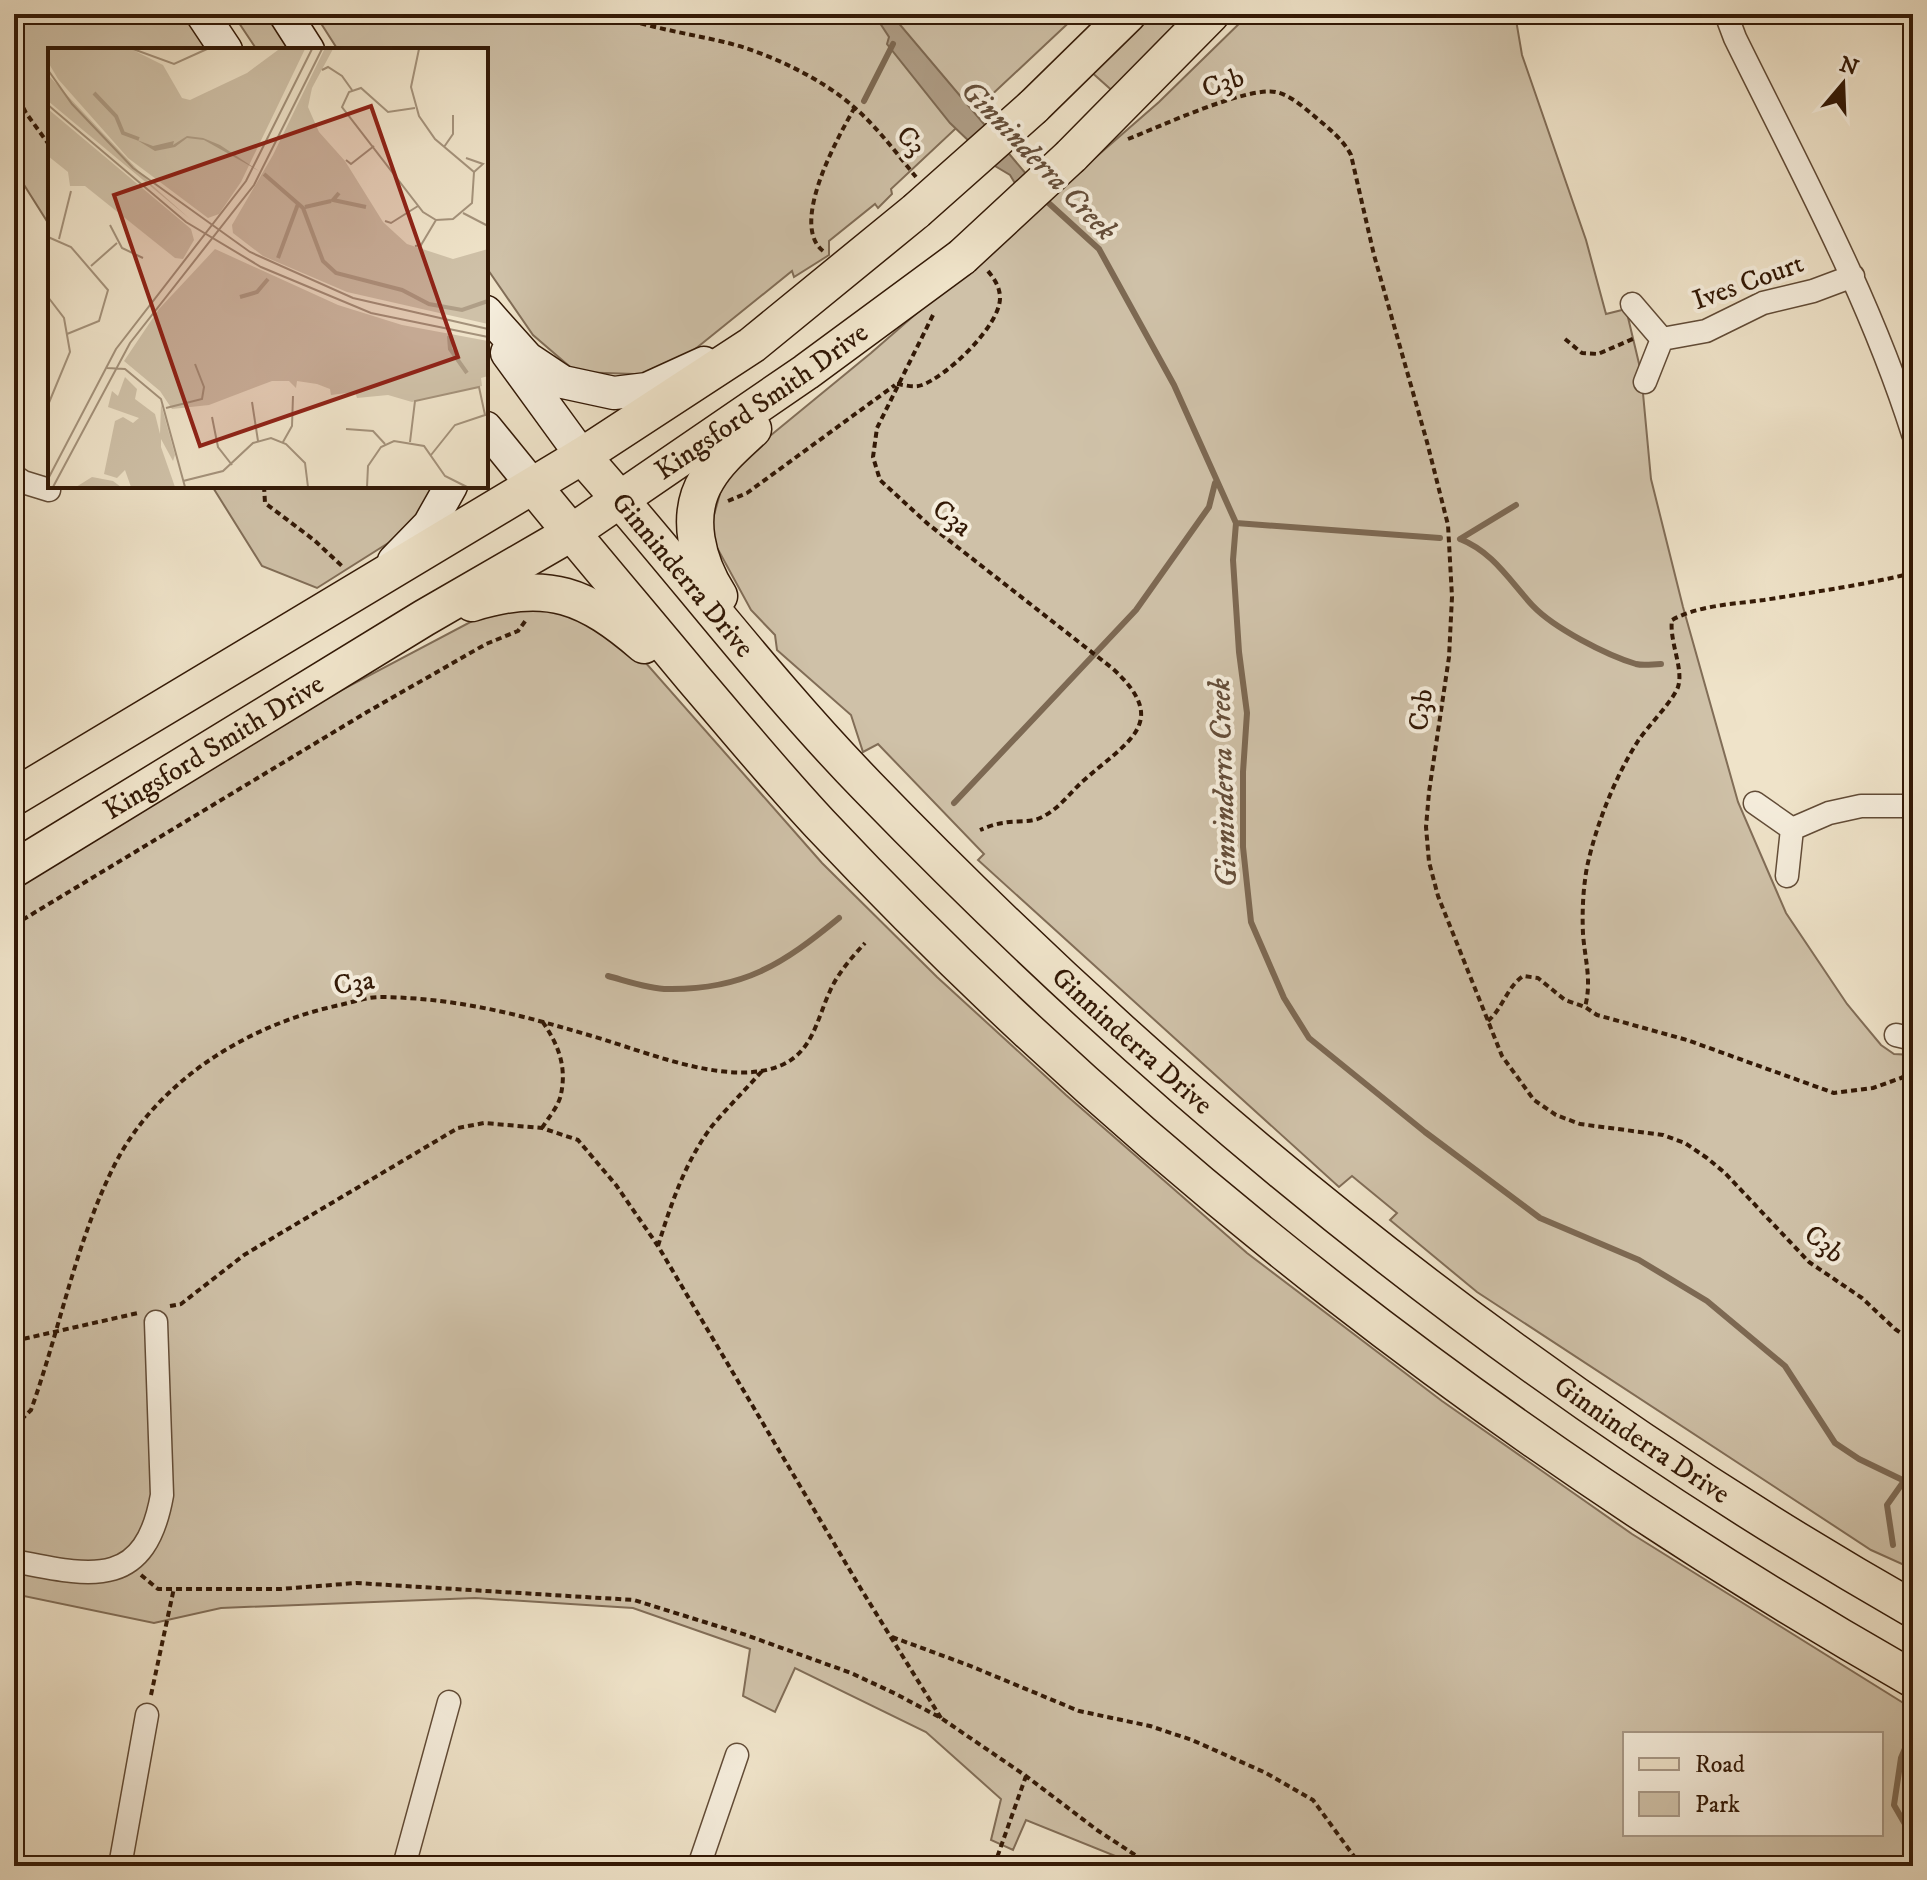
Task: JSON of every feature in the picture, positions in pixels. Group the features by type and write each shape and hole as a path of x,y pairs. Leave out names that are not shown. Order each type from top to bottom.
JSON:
{"main road":[{"path":"202,14 225,48"},
{"path":"285,14 307,48"},
{"name":"Kingsford Smith Drive","path":"14,797 534,487 752,345 919,198 1033,107 1128,14"},
{"name":"Kingsford Smith Drive","path":"14,869 424,618 571,533 970,257 1211,14"},
{"path":"488,314 527,358 563,382 614,393 647,389 681,372 752,345"},
{"name":"Ginninderra Drive","path":"488,328 582,456 781,694 867,786 1039,958 1143,1053 1366,1241 1622,1427 1749,1512 1913,1609"},
{"path":"781,694 709,580 700,560 696,522 699,497 707,478 806,372"},
{"name":"Ginninderra Drive","path":"488,430 721,711 820,824 1006,1010 1114,1110 1324,1286 1450,1381 1723,1566 1913,1679"},
{"path":"367,586 429,525 450,488"},
{"path":"424,618 516,592 544,592 570,597 618,622 721,711"}],"street":[{"path":"1726,14 1853,276 1893,372 1913,434"},
{"name":"Ives Court","path":"1662,339 1706,331 1763,303 1813,291 1853,276"},
{"path":"1632,304 1662,339 1645,382"},
{"path":"14,476 49,490"},
{"path":"1755,803 1792,829"},
{"path":"1792,829 1829,813 1861,806 1913,806"},
{"path":"1787,876 1792,829"},
{"path":"14,1561 87,1573 122,1567 147,1542 158,1519 162,1495 157,1313"},
{"path":"404,1866 449,1702"},
{"path":"120,1866 147,1715"},
{"path":"699,1866 737,1755"}],"path":[{"name":"C3","path":"612,14 647,27 726,43 760,54 830,89 855,107 919,198"},
{"path":"14,90 48,143"},
{"name":"C3b","path":"1123,141 1248,93 1273,91 1287,96 1325,125 1344,143 1351,155 1374,255 1448,525 1452,597 1449,657 1426,827 1429,862 1438,896 1502,1056 1534,1100 1556,1115 1580,1124 1651,1133 1685,1143 1725,1173 1809,1262 1862,1298 1895,1329 1913,1341"},
{"path":"832,250 822,251 815,244 811,217 836,142 855,107"},
{"path":"897,384 918,386 937,376 986,332 992,322 998,308 996,281 970,257"},
{"path":"723,503 747,493 897,384 930,318 939,309"},
{"path":"1565,339 1582,353 1598,354 1639,337 1662,339"},
{"name":"C3a","path":"897,384 877,428 873,457 880,480 928,524 1112,668 1131,686 1140,702 1140,725 1131,739 1060,805 1039,819 1003,823 980,830"},
{"path":"264,488 265,503 367,586"},
{"path":"1585,1007 1589,989 1583,937 1587,866 1626,762 1678,687 1670,632 1672,620 1711,608 1861,585 1913,573"},
{"path":"14,925 354,719 486,644 518,631 529,613"},
{"name":"C3a","path":"14,1427 31,1410 95,1206 117,1161 148,1115 188,1075 232,1046 273,1025 318,1010 377,997 446,1001 510,1012 687,1065 718,1070 763,1070 781,1065 797,1055 809,1042 831,989 865,943"},
{"path":"1487,1022 1498,1012 1515,982 1523,976 1538,978 1565,1000 1597,1015 1687,1040 1834,1093 1873,1088 1913,1071"},
{"path":"542,1021 557,1041 562,1067 561,1097 542,1128"},
{"path":"658,1246 674,1193 693,1155 712,1126 763,1070"},
{"path":"14,1341 57,1330 157,1313 181,1304 244,1255 458,1128 484,1123 542,1128 578,1140 616,1185 658,1246 941,1718"},
{"path":"127,1562 158,1589 281,1589 356,1583 634,1600 851,1673 941,1718 1152,1866"},
{"path":"147,1715 174,1588"},
{"path":"890,1636 1079,1711 1150,1726 1192,1740 1266,1773 1313,1800 1361,1866"},
{"path":"994,1866 1026,1776"}],"green space":[{"path":"14,14 194,14 216,48 48,48 48,223 14,169"},
{"path":"233,14 275,14 297,48 256,48"},
{"path":"315,14 1078,14 891,189 892,194 878,208 875,204 829,241 829,255 794,277 792,271 663,375 576,372 533,335 488,270 488,48 337,48"},
{"path":"1143,14 1192,14 1116,94 1089,70"},
{"path":"1249,14 1515,14 1522,55 1586,240 1606,314 1626,309 1641,372 1651,479 1738,802 1786,913 1847,1004 1881,1045 1894,1054 1913,1055 1913,1569 1871,1550 1477,1292 1390,1220 1397,1213 1352,1176 1339,1187 978,860 984,854 878,744 863,752 851,715 777,650 775,635 751,610 709,533 726,472 871,353 1159,102"},
{"path":"213,488 436,488 416,516 393,540 317,588 262,566"},
{"path":"556,599 623,637 822,863 937,977 1247,1253 1442,1401 1632,1534 1913,1709 1913,1866 1140,1866 1026,1820 1013,1850 991,1840 1001,1799 926,1732 795,1668 775,1712 743,1696 750,1649 633,1608 475,1598 221,1608 154,1623 14,1594 14,890 332,695 495,609"}],"shaded area":[{"path":"874,14 891,14 1027,175 1016,185 1010,175 995,166 950,123 887,44 889,37"}],"waterway":[{"path":"864,101 893,44"},
{"name":"Ginninderra Creek","path":"1042,197 1099,249 1174,385 1236,523 1233,560 1239,652 1247,713 1243,847 1251,922 1284,998 1309,1038 1425,1132 1540,1218 1639,1260 1707,1301 1785,1366 1835,1443 1859,1459 1913,1485"},
{"path":"954,803 1136,610 1209,507 1215,483"},
{"path":"1460,539 1516,505"},
{"path":"1236,523 1440,538"},
{"path":"1460,539 1482,551 1533,606 1567,632 1624,660 1639,665 1661,664"},
{"path":"608,976 661,989 719,985 741,979 780,961 839,918"},
{"path":"1893,1545 1887,1505 1904,1481"},
{"path":"1913,1730 1901,1758 1894,1805 1913,1838"}]}
